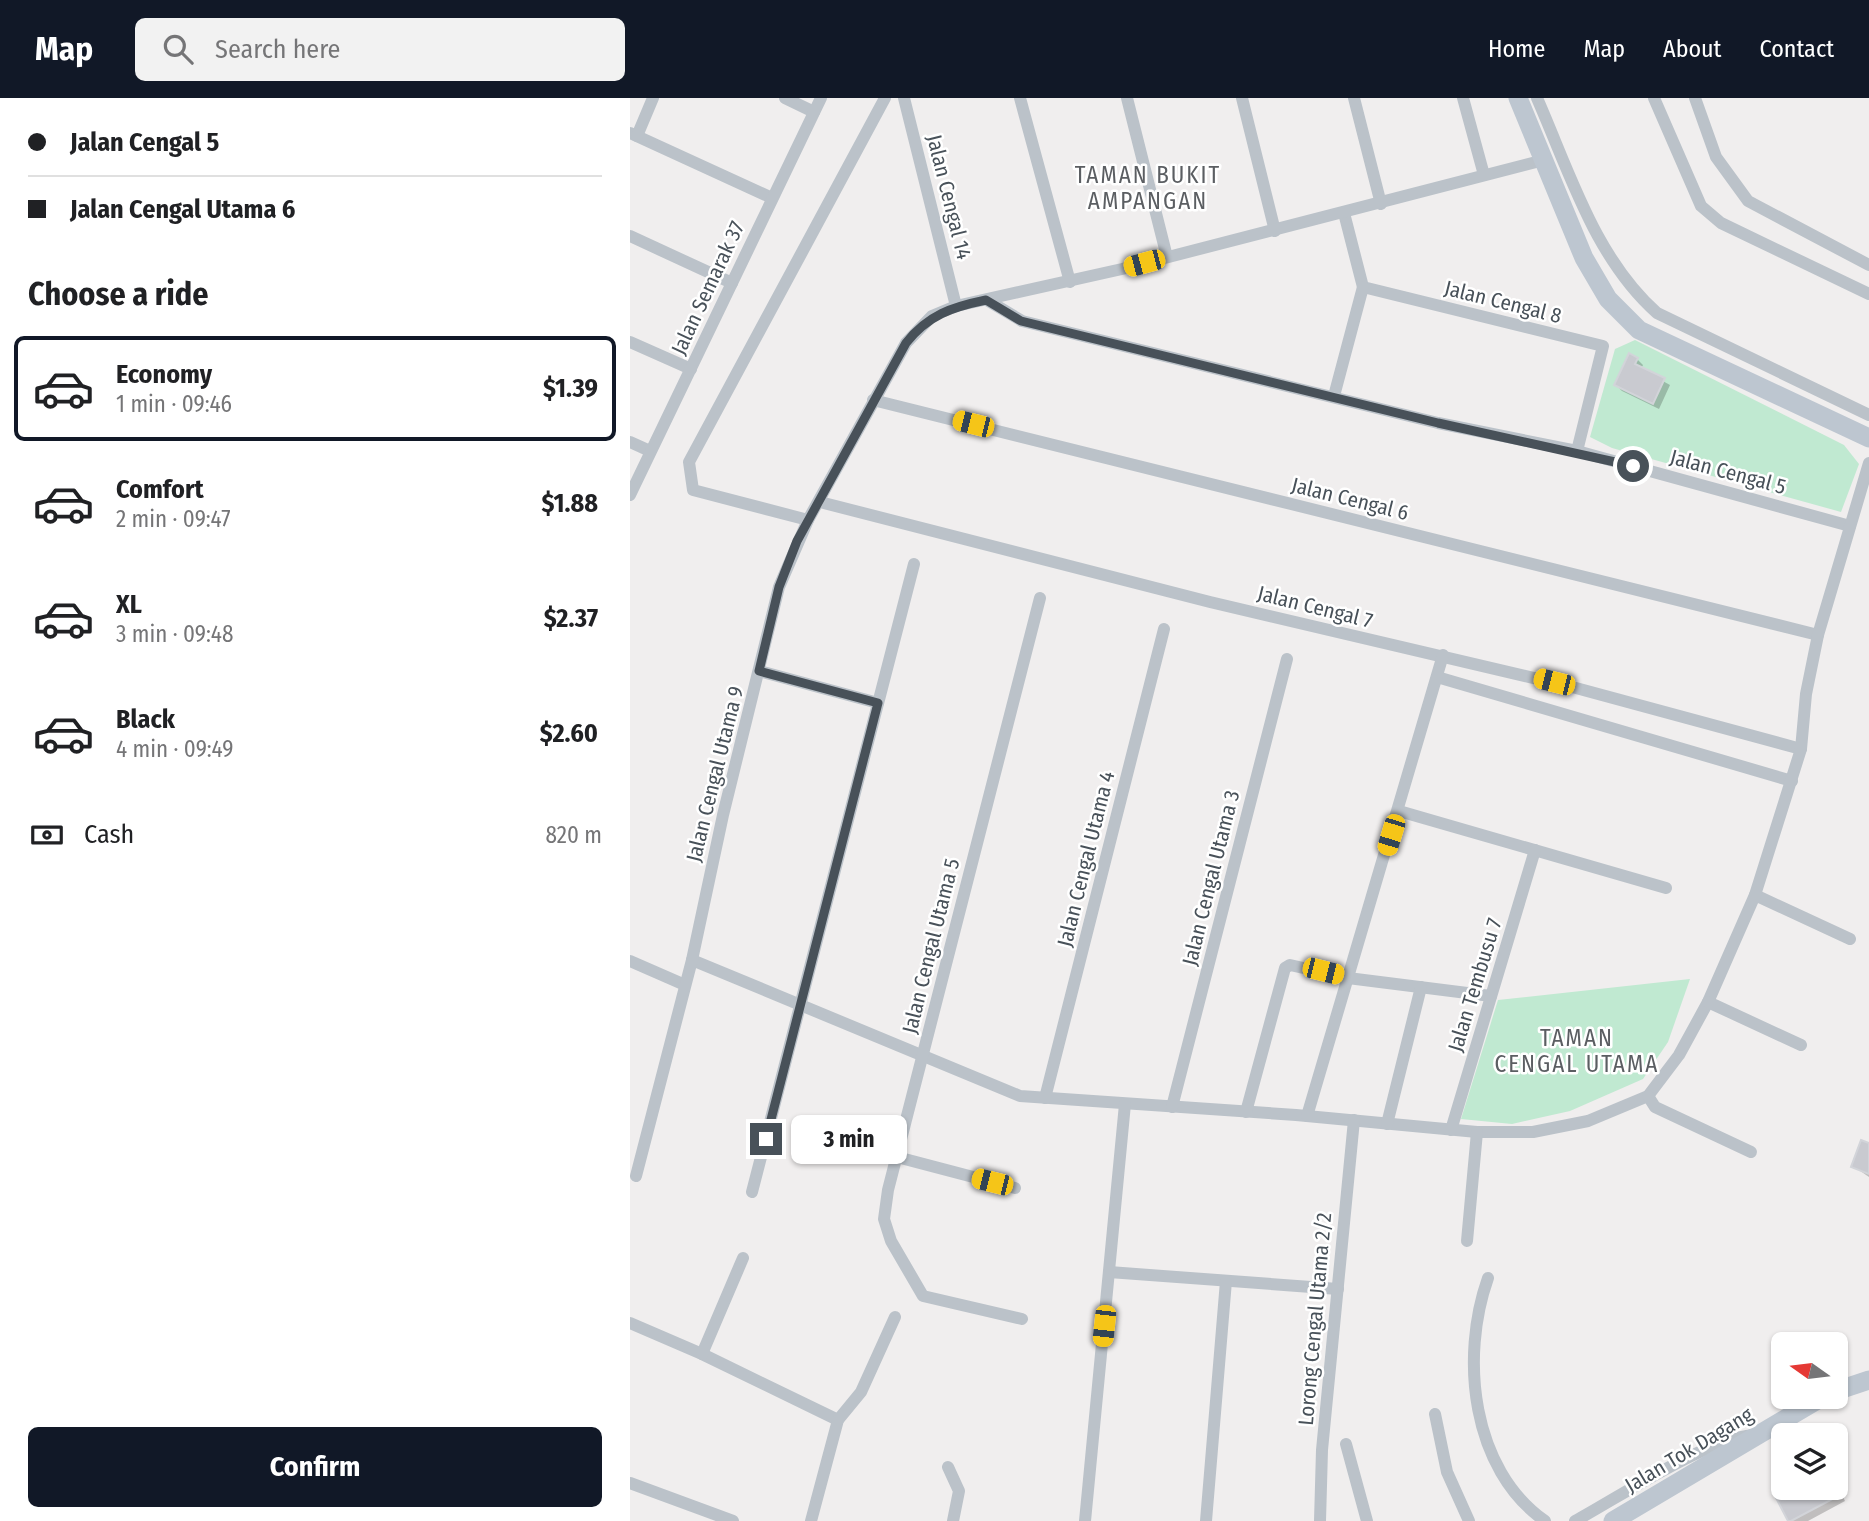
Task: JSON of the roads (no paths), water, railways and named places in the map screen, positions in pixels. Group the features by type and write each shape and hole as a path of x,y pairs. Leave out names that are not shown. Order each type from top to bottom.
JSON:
{"street":[{"path":"653,98 633,134 772,198"},
{"path":"785,98 814,112"},
{"name":"Jalan Semarak 37","path":"630,495 821,98"},
{"path":"808,520 693,490 689,462 885,98"},
{"name":"Jalan Cengal 14","path":"904,98 956,306"},
{"path":"1020,98 1070,282"},
{"path":"1128,98 1167,257"},
{"path":"1242,98 1275,230"},
{"path":"1354,98 1381,204"},
{"path":"1463,98 1484,175"},
{"path":"1518,98 1584,258 1608,299 1639,330 1869,438"},
{"path":"1537,98 1597,236 1635,294 1657,313 1869,415"},
{"path":"1654,98 1701,206 1721,223 1869,294"},
{"path":"1695,98 1716,157 1748,201 1869,265"},
{"name":"Jalan Cengal Utama 9","path":"636,1176 692,960 723,815 779,587 808,520 873,400 918,328 932,316 956,306 1070,282 1544,160"},
{"path":"1334,396 1363,288 1343,213"},
{"path":"630,236 733,283"},
{"name":"Jalan Cengal 8","path":"1363,288 1603,346 1577,452"},
{"name":"Jalan Cengal 5","path":"986,300 1021,321 1438,423 1577,452 1850,526"},
{"path":"630,341 691,369"},
{"name":"Jalan Cengal 6","path":"873,400 1818,635"},
{"path":"630,442 650,451"},
{"path":"692,960 1020,1096 1307,1116 1477,1132 1533,1132 1588,1121 1648,1096 1679,1055 1708,1002 1755,895 1801,749 1807,694 1818,635 1869,463"},
{"name":"Jalan Cengal 7","path":"820,502 1223,605 1380,643 1443,654 1801,749"},
{"path":"752,1192 915,564"},
{"name":"Jalan Cengal Utama 5","path":"1022,1319 923,1296 891,1241 884,1219 897,1157 1040,598"},
{"name":"Jalan Cengal Utama 4","path":"1045,1098 1164,629"},
{"path":"1307,1116 1399,811 1443,654"},
{"name":"Jalan Cengal Utama 3","path":"1172,1107 1287,659"},
{"path":"759,671 878,703"},
{"path":"1437,677 1792,781"},
{"path":"1399,811 1666,888"},
{"name":"Jalan Tembusu 7","path":"1451,1130 1535,850"},
{"path":"1755,895 1850,939"},
{"path":"630,961 685,985"},
{"path":"1246,1112 1285,968 1298,965 1348,978 1491,996"},
{"path":"1387,1124 1421,987"},
{"path":"1708,1002 1801,1045"},
{"path":"1648,1096 1655,1107 1751,1152"},
{"path":"1085,1521 1125,1104"},
{"name":"Lorong Cengal Utama 2/2","path":"1320,1521 1322,1450 1354,1120"},
{"path":"1467,1241 1477,1132"},
{"path":"897,1157 1015,1188"},
{"path":"702,1354 743,1258"},
{"path":"1109,1272 1338,1289"},
{"path":"1488,1278 1480,1301 1473,1339 1482,1426 1488,1451 1511,1485 1545,1521"},
{"path":"1206,1521 1226,1281"},
{"path":"811,1521 838,1420 862,1392 895,1317"},
{"path":"630,1323 702,1354 838,1420"},
{"name":"Jalan Tok Dagang","path":"1623,1518 1802,1409"},
{"path":"1435,1414 1447,1472 1469,1521"},
{"path":"1575,1521 1710,1447 1737,1436 1760,1434"},
{"path":"1346,1444 1367,1521"},
{"path":"948,1467 959,1491 953,1521"},
{"path":"630,1483 733,1521"}],"district":[{"name":"TAMAN BUKIT AMPANGAN","path":"1148,188"},
{"name":"TAMAN CENGAL UTAMA","path":"1577,1051"}]}
